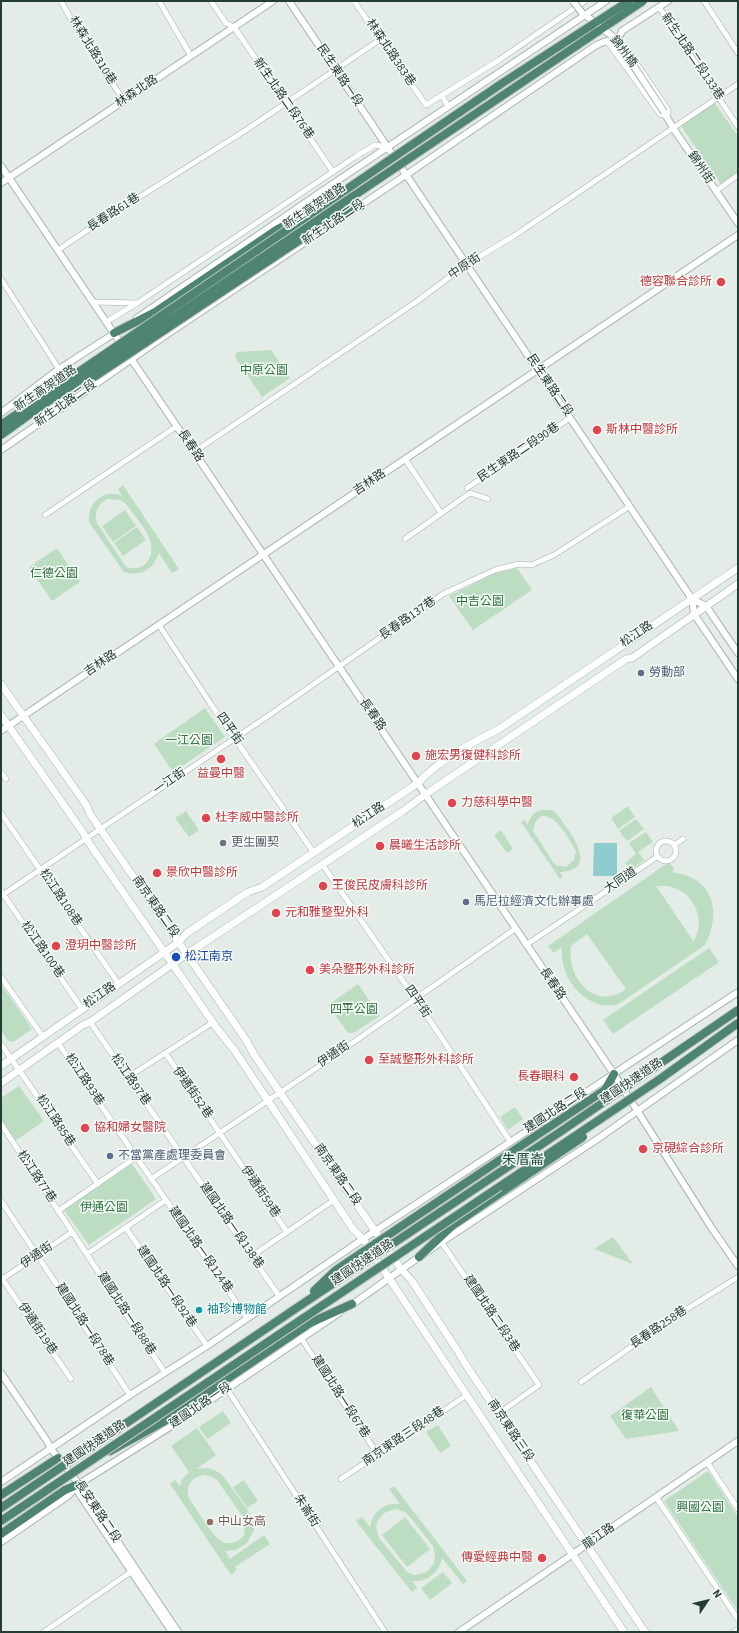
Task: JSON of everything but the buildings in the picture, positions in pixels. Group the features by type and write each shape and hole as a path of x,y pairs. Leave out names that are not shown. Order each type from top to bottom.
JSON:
{"highway":[{"name":"新生高架道路","path":"1,425 501,84 628,1"},
{"name":"新生高架道路","path":"1,436 37,409 643,1"},
{"path":"114,333 155,312 276,230 344,191"},
{"path":"37,409 94,377 342,212 361,206"},
{"name":"建國快速道路","path":"1,1508 560,1132 738,1010"},
{"name":"建國快速道路","path":"1,1522 660,1079 738,1023"},
{"path":"295,1309 336,1270 605,1090 614,1074"},
{"path":"420,1257 452,1226 634,1102 660,1079"},
{"path":"85,1465 165,1421 310,1323 352,1304"},
{"path":"1,1495 58,1458"},
{"path":"1,1534 65,1490 76,1486"}],"main road":[{"name":"松江路","path":"1,1066 248,892 262,887 314,853 418,783 426,774 475,741 500,729 738,568"},
{"name":"松江路","path":"1,1083 172,964 412,806 426,794 626,659 632,658 738,584"},
{"name":"南京東路二段","path":"1,684 87,806 101,829 375,1230"},
{"name":"南京東路二段","path":"1,715 10,725 212,1022 235,1051 268,1099 353,1229 363,1238"},
{"name":"南京東路三段","path":"375,1230 401,1269 412,1281 498,1414 644,1632"},
{"name":"南京東路三段","path":"363,1238 624,1632"}],"street":[{"name":"林森北路310巷","path":"61,1 73,23 124,101"},
{"path":"159,1 191,56"},
{"name":"新生北路二段76巷","path":"211,1 226,23 234,27 333,172"},
{"name":"林森北路","path":"1,183 273,1"},
{"name":"民生東路一段","path":"289,1 406,174"},
{"name":"林森北路383巷","path":"354,1 426,105 442,96"},
{"name":"錦州橋","path":"573,1 583,14 616,39 665,114"},
{"path":"448,106 442,96 499,60 585,1"},
{"path":"1,412 59,369 388,149 448,106 583,14 606,1"},
{"path":"607,41 660,114 665,114 668,110 619,38 622,31 668,1"},
{"path":"704,1 738,53"},
{"name":"新生北路二段133巷","path":"659,7 738,127"},
{"name":"新生北路二段","path":"1,450 168,333 361,206 595,46 619,38"},
{"name":"長春路61巷","path":"58,250 286,103 381,39"},
{"name":"中原街","path":"194,452 416,302 467,264 514,236 738,84"},
{"name":"錦州街","path":"665,114 738,223"},
{"path":"106,322 139,302 355,157 375,146 388,149"},
{"name":"長春路","path":"1,166 614,1074 711,1227 738,1266"},
{"name":"民生東路二段","path":"406,174 692,599 694,614 738,679"},
{"path":"716,191 738,175"},
{"name":"吉林路","path":"1,731 738,235"},
{"path":"1,279 59,369"},
{"path":"93,302 131,304 139,302"},
{"path":"18,400 28,413 40,414 62,398 72,400"},
{"name":"民生東路二段90巷","path":"467,488 570,418"},
{"path":"45,515 177,426"},
{"path":"405,459 442,513"},
{"path":"405,539 470,493 488,499"},
{"name":"長春路137巷","path":"339,667 443,594 495,570 519,564 531,565 554,555 630,506"},
{"name":"民生東路二段","path":"692,599 706,606 738,653"},
{"name":"四平街","path":"159,625 314,853"},
{"name":"一江街","path":"2,894 101,829 339,667"},
{"path":"1,772 6,779"},
{"name":"松江路108巷","path":"1,813 118,983"},
{"path":"674,845 683,839"},
{"path":"664,841 672,842 676,848 674,856 668,861 659,860 657,857 655,854 657,846 664,841"},
{"name":"大同道","path":"526,945 657,857"},
{"name":"四平街","path":"322,864 510,1141"},
{"name":"松江路100巷","path":"2,894 82,1009"},
{"name":"伊通街","path":"151,1179 268,1099 321,1065 515,929"},
{"path":"1,977 43,1037"},
{"name":"建國北路二段","path":"375,1230 738,992"},
{"name":"松江路97巷","path":"90,1022 183,1156"},
{"path":"128,1077 166,1054 212,1022"},
{"path":"401,1269 637,1112 738,1040"},
{"name":"松江路93巷","path":"58,1043 136,1157"},
{"name":"松江路85巷","path":"1,1044 98,1184"},
{"name":"伊通街52巷","path":"166,1054 219,1132"},
{"name":"松江路77巷","path":"1,1124 58,1211"},
{"name":"伊通街59巷","path":"219,1132 287,1232"},
{"name":"建國北路一段138巷","path":"183,1156 279,1296"},
{"path":"136,1157 151,1179 166,1200 87,1254 58,1211 136,1157"},
{"name":"建國北路一段124巷","path":"166,1200 247,1318"},
{"path":"252,1256 334,1200"},
{"name":"建國北路一段78巷","path":"1,1201 130,1395"},
{"name":"建國北路一段92巷","path":"126,1228 207,1346"},
{"path":"1,1482 130,1395 207,1346 375,1230"},
{"name":"伊通街","path":"2,1279 72,1232"},
{"name":"建國北路二段3巷","path":"442,1243 539,1385 498,1414"},
{"name":"建國北路一段88巷","path":"87,1254 165,1373"},
{"name":"建國北路一段","path":"1,1542 68,1496 76,1486 181,1420 401,1269"},
{"name":"長春路258巷","path":"581,1382 670,1319 738,1277"},
{"name":"伊通街19巷","path":"2,1279 71,1379"},
{"name":"建國北路一段67巷","path":"301,1338 378,1455"},
{"name":"長安東路二段","path":"1,1373 133,1570 178,1632"},
{"name":"朱崙街","path":"227,1389 385,1632"},
{"name":"南京東路三段48巷","path":"341,1479 467,1395"},
{"name":"龍江路","path":"459,1632 738,1441"},
{"path":"708,1462 738,1509"},
{"path":"656,1497 738,1618"},
{"path":"44,1632 133,1570"},
{"name":"長安東路二段","path":"133,1570 172,1632"},
{"path":"734,1632 738,1629"}],"green space":[{"path":"714,102 738,136 738,174 722,186 681,126"},
{"name":"中原公園","path":"271,350 290,378 262,397 235,357 237,352"},
{"path":"123,485 179,569 172,573 159,553 153,564 146,571 136,574 124,572 89,522 89,515 94,503 103,496 109,494 122,496 118,489","holes":["107,499 120,500 126,504 136,517 150,540 152,548 150,556 146,563 139,567 126,567 97,523 96,512 101,503"]},
{"path":"125,510 136,526 113,542 102,526"},
{"path":"137,527 146,540 123,556 114,543"},
{"name":"仁德公園","path":"57,548 80,582 52,601 29,567"},
{"name":"中吉公園","path":"517,568 532,590 473,630 449,596 495,573"},
{"name":"一江公園","path":"205,708 225,737 173,772 154,744"},
{"path":"628,806 635,817 618,829 611,818"},
{"path":"541,810 552,810 557,814 568,830 578,848 580,857 579,864 572,870 560,872 563,877 560,879 521,822 525,820 527,824 534,813","holes":["541,816 553,819 557,823 566,834 576,851 574,860 566,867 555,865 533,831 535,822"]},
{"path":"186,811 199,830 189,837 175,818"},
{"path":"636,819 644,829 627,841 619,831"},
{"path":"501,830 513,849 507,853 494,835"},
{"path":"646,832 653,842 638,852 644,860 631,870 625,863 636,854 629,843"},
{"path":"669,862 674,869 672,872 688,876 698,881 705,888 713,906 712,926 705,945 617,1005 601,1005 584,996 571,983 567,975 562,957 562,947 553,953 548,946","holes":["656,886 673,887 681,891 692,902 696,909 699,927 694,942","587,934 626,989 615,995 604,996 594,994 585,988 578,980 573,969 571,946"]},
{"path":"709,948 719,962 613,1034 603,1020"},
{"path":"1,984 32,1029 13,1042 8,1041 1,1030"},
{"name":"四平公園","path":"358,984 380,1016 353,1033 348,1033 328,1005"},
{"path":"19,1086 44,1121 15,1141 1,1120 1,1098"},
{"path":"515,1107 523,1119 508,1130 500,1117"},
{"name":"伊通公園","path":"132,1164 156,1199 89,1245 64,1210"},
{"path":"613,1237 633,1264 594,1249"},
{"name":"復華公園","path":"651,1387 679,1431 626,1439 610,1416"},
{"path":"223,1411 231,1423 207,1439 199,1427"},
{"path":"438,1425 451,1446 440,1453 426,1432"},
{"path":"197,1428 216,1455 196,1469 211,1469 221,1474 251,1515 254,1530 247,1543 236,1550 225,1551 230,1559 264,1535 270,1544 235,1567 237,1570 231,1575 170,1484 175,1480 180,1486 182,1479 189,1472 171,1446","holes":["200,1476 210,1476 217,1480 245,1520 244,1536 237,1541 226,1543 217,1538 189,1498 188,1490 190,1483"]},
{"name":"興國公園","path":"708,1471 738,1517 738,1611 664,1501"},
{"path":"244,1480 258,1501 247,1508 233,1487"},
{"path":"394,1486 467,1581 463,1584 442,1558 438,1568 432,1576 423,1580 412,1581 417,1588 412,1592 356,1521 362,1517 370,1527 371,1521 380,1509 389,1504 400,1504 389,1489","holes":["395,1509 403,1511 409,1516 433,1546 435,1558 434,1563 429,1570 424,1573 414,1575 407,1572 379,1538 376,1527 378,1520 384,1513"]},
{"path":"405,1517 430,1549 407,1567 382,1535"},
{"path":"443,1572 452,1583 430,1600 421,1588"}],"water":[{"path":"594,843 617,843 617,876 593,876"}],"place":[{"name":"德容聯合診所","path":"721,282"},
{"name":"斯林中醫診所","path":"597,430"},
{"name":"勞動部","path":"641,673"},
{"name":"施宏男復健科診所","path":"416,756"},
{"name":"益曼中醫","path":"221,759"},
{"name":"力慈科學中醫","path":"452,803"},
{"name":"杜李威中醫診所","path":"206,818"},
{"name":"更生團契","path":"223,843"},
{"name":"晨曦生活診所","path":"380,846"},
{"name":"景欣中醫診所","path":"157,873"},
{"name":"王俊民皮膚科診所","path":"323,886"},
{"name":"馬尼拉經濟文化辦事處","path":"466,902"},
{"name":"元和雅整型外科","path":"276,913"},
{"name":"澄玥中醫診所","path":"56,946"},
{"name":"松江南京","path":"176,957"},
{"name":"美朵整形外科診所","path":"310,970"},
{"name":"至誠整形外科診所","path":"369,1060"},
{"name":"長春眼科","path":"574,1077"},
{"name":"協和婦女醫院","path":"85,1128"},
{"name":"京硯綜合診所","path":"643,1149"},
{"name":"不當黨產處理委員會","path":"110,1156"},
{"name":"袖珍博物館","path":"199,1310"},
{"name":"中山女高","path":"210,1522"},
{"name":"傳愛經典中醫","path":"542,1558"}],"district":[{"name":"朱厝崙","path":"523,1161"}]}
